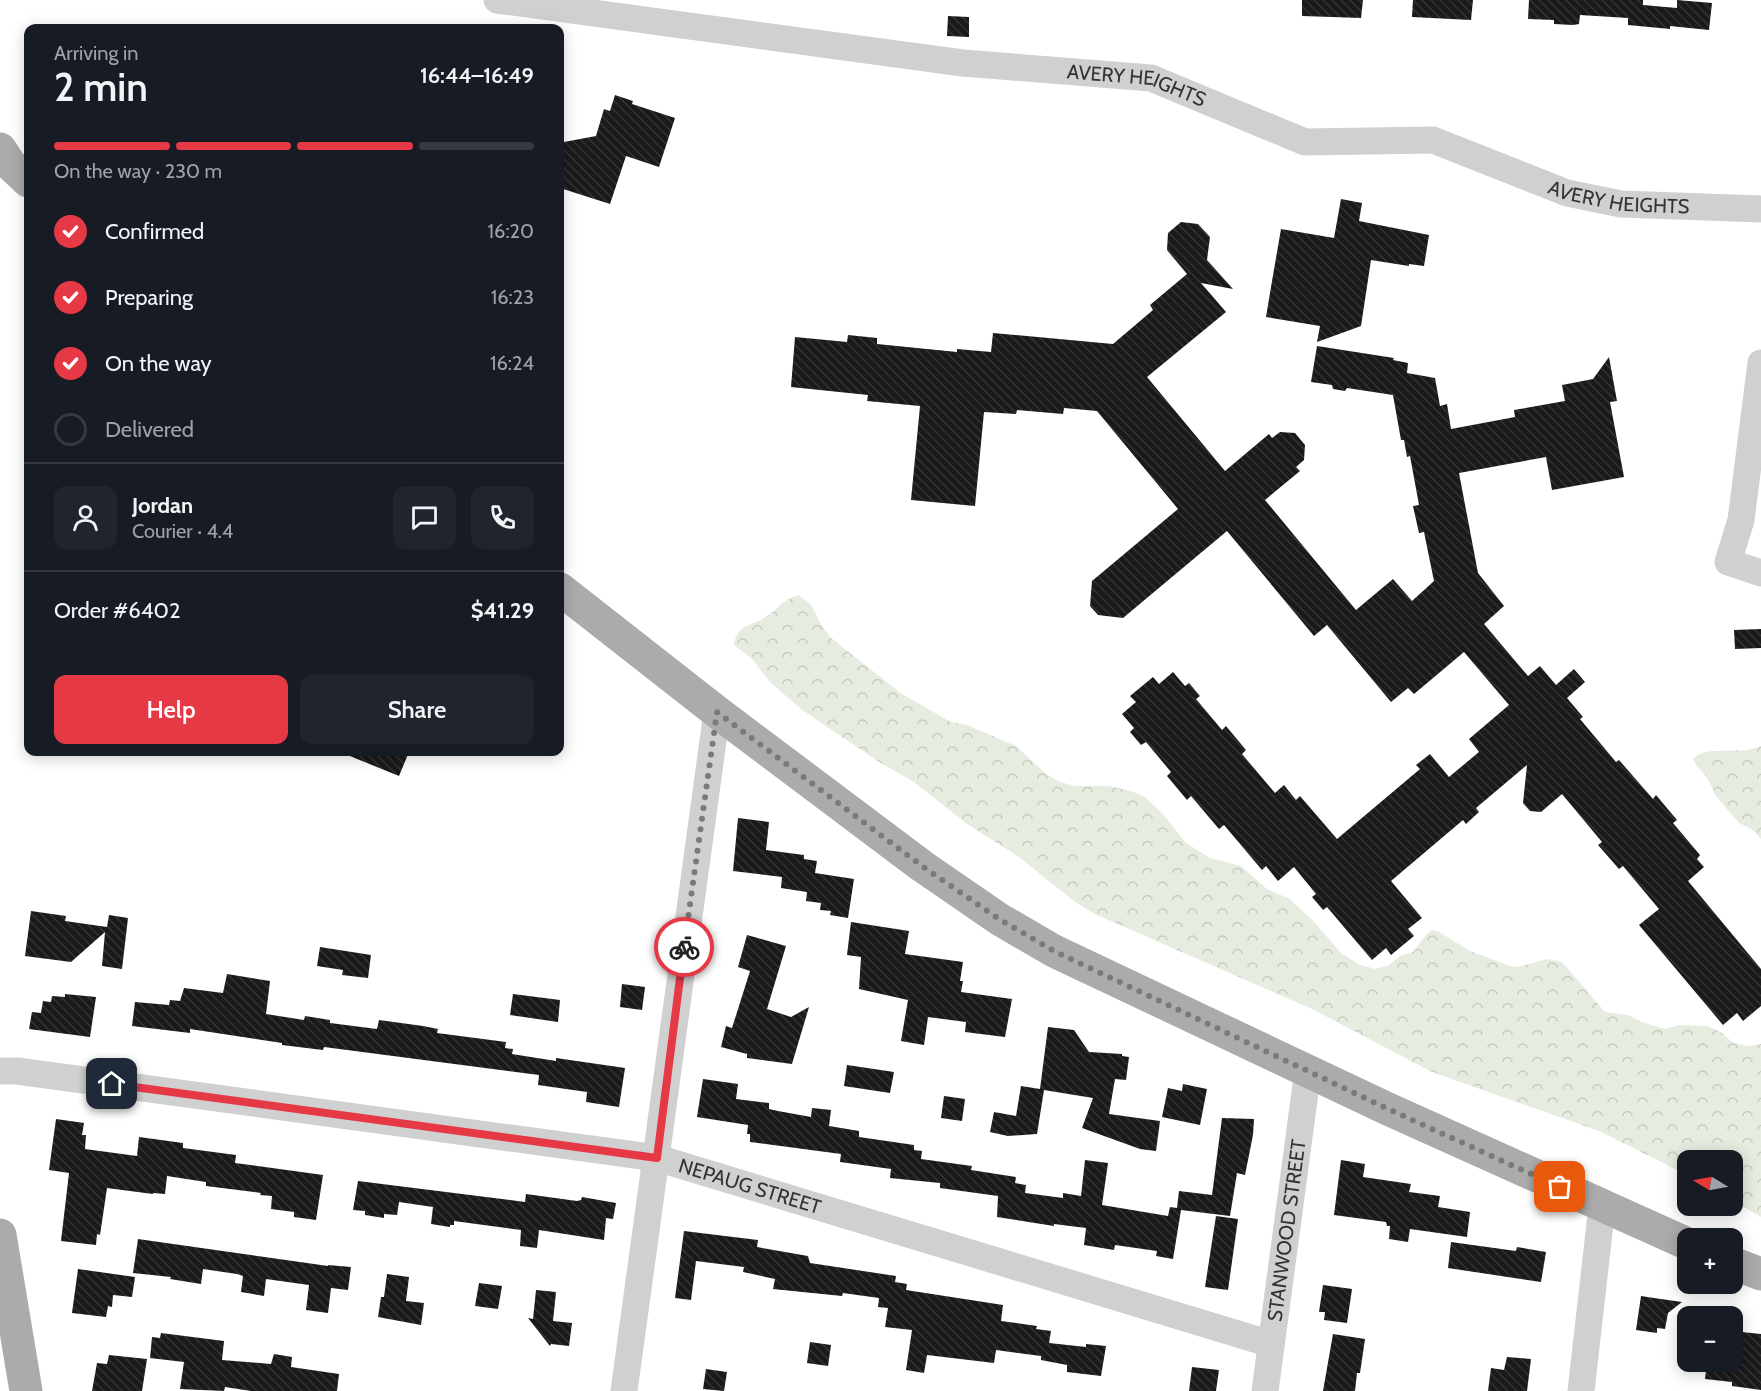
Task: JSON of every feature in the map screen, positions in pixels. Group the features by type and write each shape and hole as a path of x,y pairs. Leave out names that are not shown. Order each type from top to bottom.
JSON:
{"main road":[{"path":"0,150 24,177"},
{"path":"564,592 717,712 922,866 999,919 1054,951 1677,1239"},
{"path":"0,1234 5,1297 26,1391"},
{"path":"1743,1267 1761,1274"}],"street":[{"name":"AVERY HEIGHTS","path":"497,0 963,63 1152,78 1305,142 1433,140 1567,193 1621,204 1761,209"},
{"path":"1761,363 1741,520 1728,562 1761,573"},
{"path":"624,1391 717,712"},
{"name":"STANWOOD STREET","path":"1265,1391 1308,1070"},
{"name":"NEPAUG STREET","path":"0,1071 17,1071 657,1158 1271,1344"},
{"path":"1581,1391 1602,1206"}],"green space":[{"path":"799,595 811,605 832,639 902,694 951,722 967,725 1016,746 1046,774 1060,782 1075,786 1109,786 1145,797 1162,813 1186,843 1210,858 1241,866 1267,889 1290,899 1341,953 1360,965 1375,969 1389,965 1400,956 1413,952 1432,930 1470,951 1510,966 1518,967 1547,959 1562,962 1605,1012 1628,1015 1641,1022 1665,1029 1679,1025 1708,1026 1722,1033 1732,1042 1747,1046 1761,1044 1761,1217 1743,1207 1743,1150 1677,1150 1677,1170 1599,1131 1432,1072 1312,1009 1095,914 1075,902 1019,857 967,824 914,782 879,762 801,709 771,683 751,658 734,645 741,630 764,618"},
{"path":"1761,746 1761,839 1753,830 1739,823 1716,796 1707,777 1693,759 1707,752 1753,749"}],"building":[{"path":"1302,0 1363,0 1361,18 1302,16"},
{"path":"1413,0 1473,0 1471,20 1412,17"},
{"path":"1529,0 1643,0 1643,5 1677,8 1677,0 1712,3 1709,30 1628,25 1628,18 1580,15 1579,24 1554,24 1554,20 1528,19"},
{"path":"948,16 969,17 969,37 947,36"},
{"path":"615,95 633,101 632,104 675,118 659,167 626,156 610,204 564,189 564,142 596,136 604,109 610,111"},
{"path":"1341,199 1362,203 1359,221 1429,235 1424,266 1371,260 1361,326 1317,342 1320,326 1266,317 1271,287 1281,229 1334,238"},
{"path":"1181,222 1198,224 1210,237 1207,260 1233,289 1201,283 1226,312 1147,377 1225,471 1269,434 1272,438 1280,432 1295,433 1305,445 1304,460 1296,467 1300,471 1265,500 1356,610 1393,579 1412,601 1434,581 1424,532 1419,533 1413,506 1419,505 1410,456 1407,457 1404,440 1401,440 1393,395 1347,388 1345,391 1333,389 1332,385 1311,382 1317,346 1394,358 1393,360 1408,363 1407,373 1435,378 1440,406 1447,404 1451,429 1515,417 1514,410 1565,401 1562,385 1593,379 1609,357 1617,401 1610,402 1624,477 1552,490 1546,457 1459,473 1478,573 1504,606 1484,624 1528,676 1540,666 1556,685 1574,669 1585,682 1567,698 1583,717 1580,719 1616,762 1619,760 1653,799 1656,795 1677,820 1673,823 1700,855 1697,859 1704,867 1688,881 1761,969 1761,1006 1743,1021 1737,1013 1723,1025 1639,925 1659,909 1623,866 1619,869 1598,845 1602,842 1562,794 1541,812 1530,811 1523,803 1527,765 1476,808 1479,812 1466,824 1463,820 1391,881 1422,918 1408,929 1414,936 1391,955 1386,948 1372,960 1327,907 1323,910 1312,897 1316,894 1294,867 1278,881 1266,866 1262,870 1224,825 1219,829 1191,796 1187,800 1167,776 1171,772 1146,742 1141,745 1130,732 1134,728 1122,714 1136,702 1130,696 1153,677 1159,684 1173,672 1185,686 1189,683 1200,696 1196,699 1222,730 1226,726 1246,750 1242,754 1275,793 1284,785 1296,800 1300,796 1337,839 1420,769 1416,765 1430,754 1449,777 1479,752 1469,739 1509,705 1464,652 1414,694 1408,688 1391,702 1327,625 1314,636 1227,531 1123,618 1098,615 1090,606 1092,581 1178,509 1097,411 1064,408 1063,414 1017,410 1016,414 984,412 975,506 911,500 920,406 867,401 868,395 791,387 795,337 847,342 848,335 877,338 877,344 957,352 957,349 991,352 993,333 1113,344 1153,310 1150,305 1187,274 1167,250 1168,233"},
{"path":"1761,629 1761,648 1735,649 1734,630"},
{"path":"350,756 407,756 399,776"},
{"path":"738,818 769,822 766,850 804,855 804,859 817,861 815,873 854,879 848,918 830,915 831,911 820,910 821,903 806,901 807,892 781,888 782,877 733,871"},
{"path":"31,911 66,916 65,921 107,927 109,915 128,918 122,969 102,966 105,932 71,962 25,956"},
{"path":"851,922 909,931 905,954 963,962 961,992 1012,999 1005,1037 965,1032 966,1022 928,1017 924,1045 901,1041 908,1000 859,989 861,957 847,955"},
{"path":"747,935 786,946 767,1009 791,1017 809,1007 792,1064 747,1058 747,1054 721,1047 726,1026 732,1028 750,971 738,967"},
{"path":"320,947 371,955 368,978 342,975 343,970 317,966"},
{"path":"227,974 270,981 266,1014 304,1020 305,1016 330,1020 330,1023 377,1029 379,1020 423,1026 438,1029 437,1033 506,1042 505,1048 513,1049 512,1054 625,1068 619,1107 586,1102 587,1092 538,1085 539,1075 324,1047 323,1050 282,1045 282,1043 190,1029 190,1033 132,1026 135,1002 169,1005 170,1000 180,1001 184,988 223,993"},
{"path":"622,984 645,987 642,1010 620,1007"},
{"path":"65,994 96,997 90,1037 29,1029 32,1012 41,1013 43,1001 51,1002 52,996 65,997"},
{"path":"513,994 560,1000 558,1022 510,1015"},
{"path":"1048,1027 1074,1030 1089,1052 1122,1054 1122,1056 1129,1057 1126,1080 1115,1079 1109,1114 1160,1121 1156,1151 1140,1149 1082,1128 1093,1098 1044,1090 1037,1134 1008,1136 990,1132 994,1112 1016,1116 1021,1086 1040,1089"},
{"path":"847,1065 894,1072 890,1093 844,1086"},
{"path":"703,1079 738,1084 736,1099 769,1103 769,1109 811,1117 812,1108 831,1110 829,1126 859,1131 859,1137 914,1145 914,1150 922,1151 921,1159 972,1166 971,1170 1016,1177 1015,1183 1026,1185 1025,1193 1063,1198 1063,1193 1081,1196 1085,1160 1108,1163 1102,1205 1168,1216 1170,1207 1177,1208 1179,1191 1212,1195 1222,1118 1254,1119 1253,1135 1245,1175 1237,1173 1230,1216 1181,1210 1173,1259 1156,1256 1157,1251 1115,1245 1114,1250 1084,1245 1086,1228 1054,1224 1054,1226 997,1217 998,1196 940,1188 940,1183 890,1178 891,1169 840,1162 841,1154 750,1142 750,1134 747,1134 748,1125 697,1117"},
{"path":"1183,1084 1207,1089 1200,1125 1162,1117 1168,1088 1182,1091"},
{"path":"944,1096 965,1099 962,1121 941,1118"},
{"path":"56,1119 84,1123 82,1135 86,1135 85,1149 137,1156 139,1137 183,1143 183,1148 236,1155 235,1163 323,1175 316,1220 294,1217 294,1212 271,1209 272,1196 206,1186 206,1182 167,1176 165,1194 107,1188 100,1235 97,1234 96,1245 61,1241 69,1173 49,1170"},
{"path":"1341,1160 1365,1164 1363,1177 1411,1184 1409,1192 1440,1196 1438,1207 1470,1212 1467,1237 1410,1229 1408,1242 1389,1239 1390,1226 1387,1226 1386,1222 1334,1215"},
{"path":"358,1181 525,1202 526,1194 577,1201 582,1197 616,1203 613,1219 606,1218 604,1240 539,1230 537,1248 520,1246 521,1230 454,1221 454,1225 450,1227 431,1224 433,1207 399,1202 397,1215 384,1214 384,1218 365,1215 365,1211 353,1210"},
{"path":"1216,1216 1238,1219 1228,1290 1205,1287"},
{"path":"684,1231 758,1240 757,1247 808,1256 810,1263 896,1276 895,1282 907,1284 906,1290 1003,1305 1001,1321 1037,1326 1036,1329 1051,1331 1049,1343 1086,1347 1086,1344 1106,1346 1101,1376 1067,1372 1067,1365 1041,1360 1041,1356 996,1350 994,1363 927,1355 924,1373 906,1370 912,1330 885,1327 888,1308 878,1307 879,1298 843,1293 842,1296 773,1289 775,1279 743,1272 744,1267 696,1261 691,1300 675,1298"},
{"path":"138,1239 328,1266 351,1267 348,1290 331,1288 328,1313 306,1310 309,1285 266,1279 264,1296 241,1292 243,1276 237,1274 203,1269 201,1284 170,1279 171,1277 133,1273"},
{"path":"1451,1242 1516,1251 1517,1247 1546,1252 1541,1282 1448,1268"},
{"path":"78,1269 135,1277 132,1297 113,1295 112,1307 108,1306 106,1317 72,1313"},
{"path":"387,1274 409,1277 406,1301 424,1303 421,1325 378,1317"},
{"path":"479,1283 502,1286 498,1309 475,1306"},
{"path":"1323,1285 1352,1289 1347,1323 1324,1320 1325,1312 1319,1312"},
{"path":"536,1290 556,1292 553,1321 572,1323 569,1346 551,1344 550,1346 528,1318 533,1319"},
{"path":"1641,1296 1682,1302 1668,1313 1665,1329 1657,1328 1657,1333 1636,1330"},
{"path":"1743,1332 1761,1334 1761,1390 1732,1386 1732,1382 1705,1379 1706,1372 1743,1372"},
{"path":"161,1333 224,1341 222,1360 271,1364 274,1354 292,1357 291,1367 339,1374 337,1391 251,1391 225,1387 224,1391 180,1389 184,1362 150,1358 152,1337 160,1338"},
{"path":"1333,1334 1365,1339 1355,1391 1323,1391"},
{"path":"810,1342 831,1345 828,1366 807,1363"},
{"path":"109,1355 147,1359 142,1391 92,1391 97,1363 107,1364"},
{"path":"1507,1357 1531,1359 1527,1391 1488,1391 1491,1368 1504,1370"},
{"path":"1192,1367 1219,1370 1216,1391 1189,1391"},
{"path":"706,1369 727,1372 724,1391 703,1389"}],"way so far":[{"path":"684,947 717,712 922,866 999,919 1054,951 1388,1109 1560,1187"}],"route":[{"path":"112,1084 657,1158 684,947"}]}
